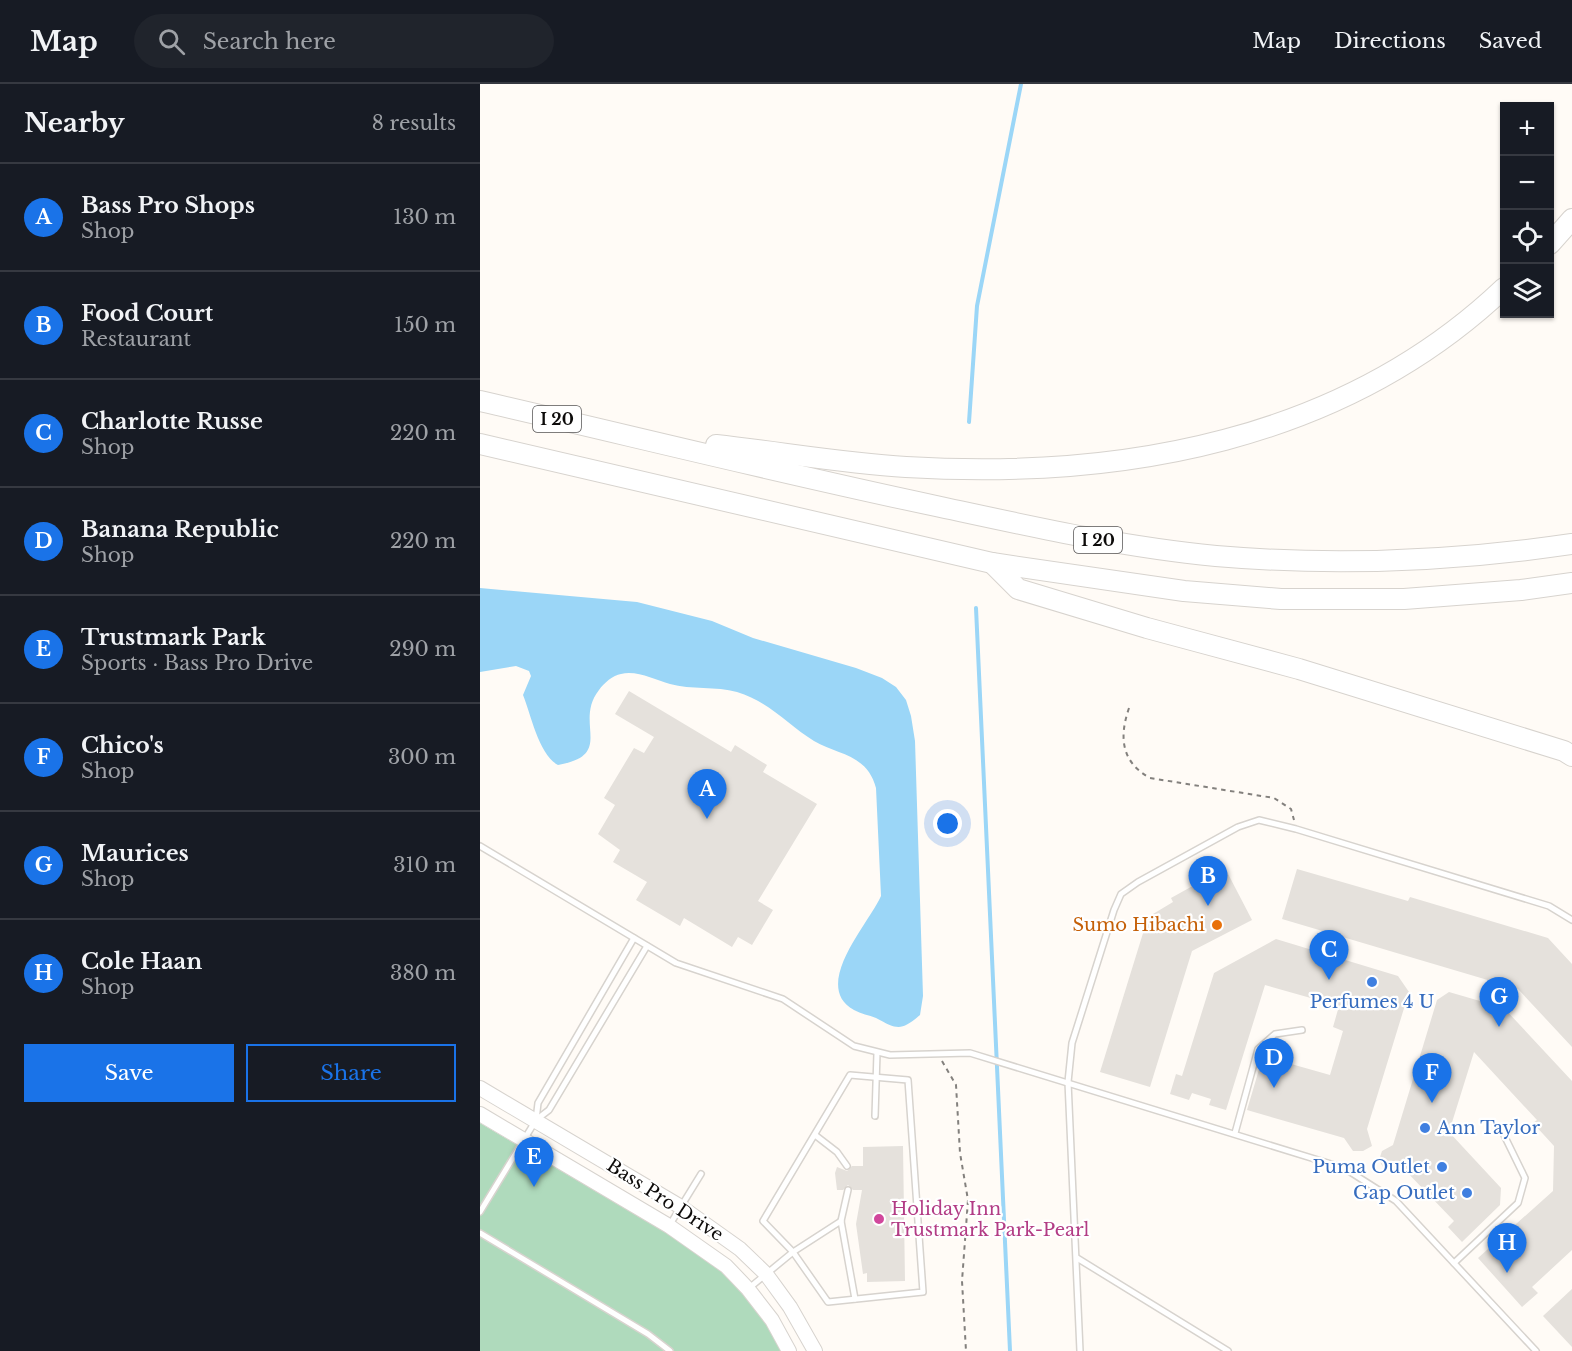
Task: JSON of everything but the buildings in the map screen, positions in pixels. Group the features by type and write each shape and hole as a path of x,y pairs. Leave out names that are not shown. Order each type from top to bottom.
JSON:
{"highway":[{"path":"1554,239 1572,219"},
{"path":"634,437 852,463 944,468 1065,466 1174,454 1263,431 1352,394 1434,345 1500,291"},
{"name":"I 20","path":"480,401 882,495 1089,539 1217,556 1352,560 1476,555 1572,544"},
{"name":"I 20","path":"480,444 992,563 1184,591 1281,598 1404,598 1521,590 1572,583"},
{"path":"992,563 1018,589 1147,628 1309,672 1564,751 1572,756"}],"street":[{"name":"Bass Pro Drive","path":"480,1088 681,1207 741,1249 766,1274 790,1307 815,1351"},
{"name":"Bass Pro Drive","path":"480,1114 669,1226 726,1266 748,1289 772,1320 789,1351"}],"lane":[{"path":"1080,1351 1068,1082 1072,1043 1121,894 1138,882 1238,827 1259,820 1296,828 1549,906 1572,920"},
{"path":"480,846 676,963 783,999 835,1036 854,1046 877,1053 970,1053 1322,1160 1366,1179 1396,1201 1536,1351"},
{"path":"536,1120 538,1103 634,938"},
{"path":"480,1212 536,1120 549,1110 647,946"},
{"path":"1235,1133 1258,1049 1275,1034 1302,1030"},
{"path":"875,1116 877,1053"},
{"path":"850,1075 908,1080 923,1292 828,1302 793,1252 763,1221 815,1135 850,1075"},
{"path":"1454,1263 1518,1203 1526,1178 1502,1131"},
{"path":"815,1135 837,1152 848,1167"},
{"path":"669,1226 701,1174"},
{"path":"848,1190 841,1221 855,1299"},
{"path":"480,1198 486,1201"},
{"path":"748,1289 793,1252 841,1221"},
{"path":"480,1233 648,1334 670,1351"},
{"path":"1077,1258 1227,1351"}],"path":[{"path":"1129,708 1121,739 1135,768 1141,773 1150,778 1274,798 1291,809 1296,828"},
{"path":"939,1053 956,1085 960,1153 968,1200 962,1281 966,1351"}],"green space":[{"path":"480,1123 697,1251 726,1273 753,1302 783,1351 480,1351"}],"water":[{"path":"480,588 637,602 712,621 753,638 856,668 882,678 896,687 906,700 915,741 923,996 920,1015 904,1026 889,1025 854,1010 842,999 838,986 840,970 847,954 881,896 876,788 866,768 851,757 823,746 804,735 768,707 748,696 729,690 678,686 640,674 627,673 609,680 592,702 590,746 585,754 558,765 551,760 541,744 523,695 531,676 529,671 516,666 480,672"}],"waterway":[{"path":"969,422 977,306 1021,84"},
{"path":"976,608 1010,1351"}],"place":[{"name":"Bass Pro Shops","path":"707,819"},
{"name":"Food Court","path":"1208,906"},
{"name":"Sumo Hibachi","path":"1217,925"},
{"name":"Charlotte Russe","path":"1329,980"},
{"name":"Perfumes 4 U","path":"1372,982"},
{"name":"Maurices","path":"1499,1027"},
{"name":"Banana Republic","path":"1274,1088"},
{"name":"Chico's","path":"1432,1103"},
{"name":"Ann Taylor","path":"1425,1128"},
{"name":"Puma Outlet","path":"1442,1167"},
{"name":"Trustmark Park","path":"534,1187"},
{"name":"Gap Outlet","path":"1467,1193"},
{"name":"Holiday Inn Trustmark Park-Pearl","path":"879,1219"},
{"name":"Cole Haan","path":"1507,1273"}]}
